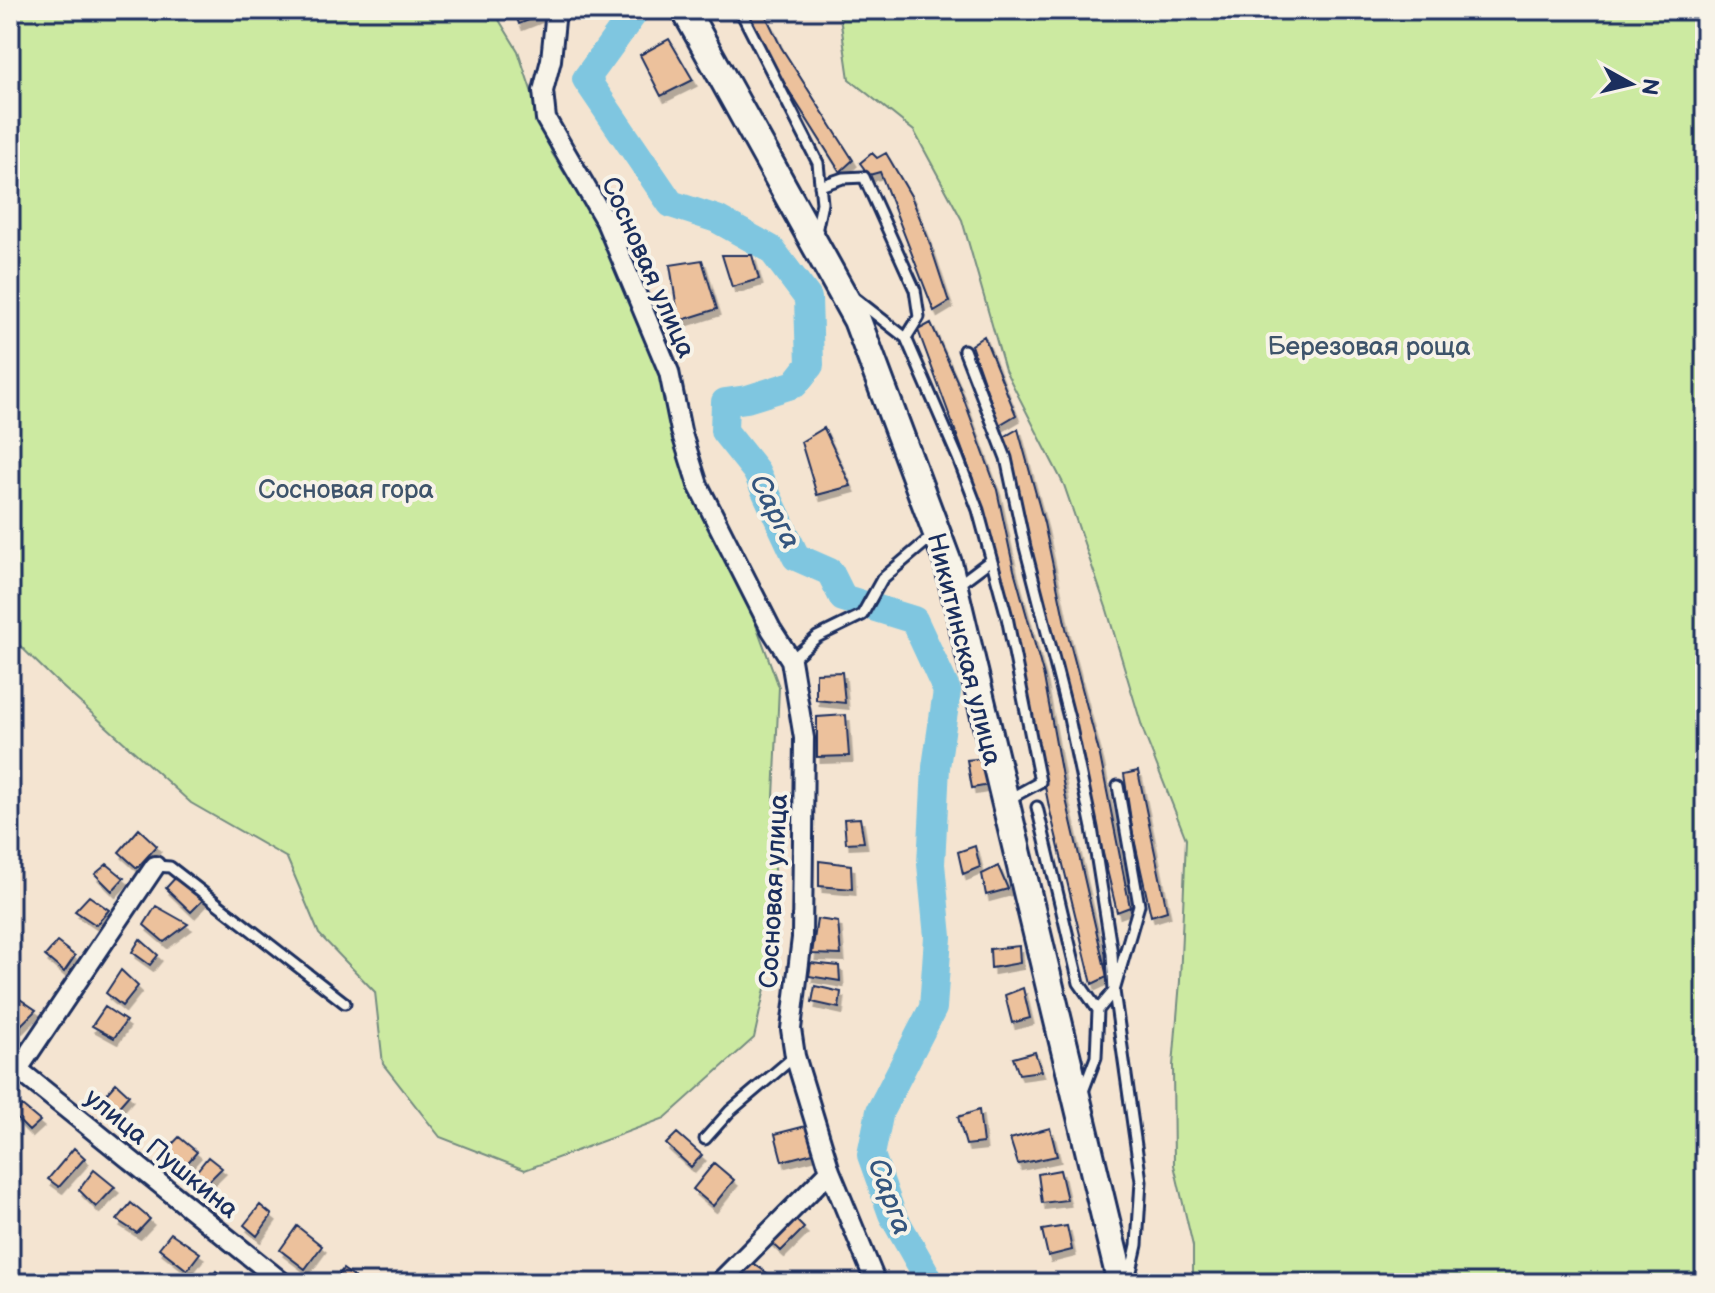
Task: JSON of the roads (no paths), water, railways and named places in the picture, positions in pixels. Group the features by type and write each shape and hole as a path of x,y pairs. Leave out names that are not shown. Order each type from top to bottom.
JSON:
{"street":[{"name":"Сосновая улица","path":"556,10 551,60 543,91 546,119 606,222 669,372 681,431 698,485 771,629 791,660 804,738 802,938 791,1029 795,1056 830,1171 876,1283"},
{"name":"Никитинская улица","path":"685,10 857,320 937,532 954,588 1121,1283"},
{"path":"13,1072 155,866"},
{"name":"улица Пушкина","path":"13,1072 283,1283"},
{"path":"719,1283 830,1171"}],"lane":[{"path":"740,10 818,163 822,203 814,243"},
{"path":"820,186 843,178 864,177 915,290 919,317 906,338"},
{"path":"840,289 878,314 906,338 978,510 1007,617 1040,782 1004,802"},
{"path":"964,350 1006,458 1025,547 1069,718 1092,828 1112,954 1114,991 1141,1181 1137,1245 1128,1283"},
{"path":"791,660 817,637 862,615 882,579 937,532"},
{"path":"954,588 991,560"},
{"path":"1098,1010 1114,991 1139,905 1118,786"},
{"path":"1037,807 1079,983 1098,1010 1096,1057 1087,1086 1077,1103"},
{"path":"155,866 170,867 345,1003"},
{"path":"705,1139 730,1111 795,1056"}],"waterway":[{"name":"Сарга","path":"636,10 586,79 671,204 717,219 771,249 808,298 810,365 795,384 747,399 725,402 724,431 756,471 796,557 830,572 843,598 914,620 947,691 936,767 931,864 938,937 933,1008 880,1111 871,1155 892,1214 931,1283"}],"park label":[{"name":"Березовая роща","path":"1369,346"},
{"name":"Сосновая гора","path":"346,489"}]}
